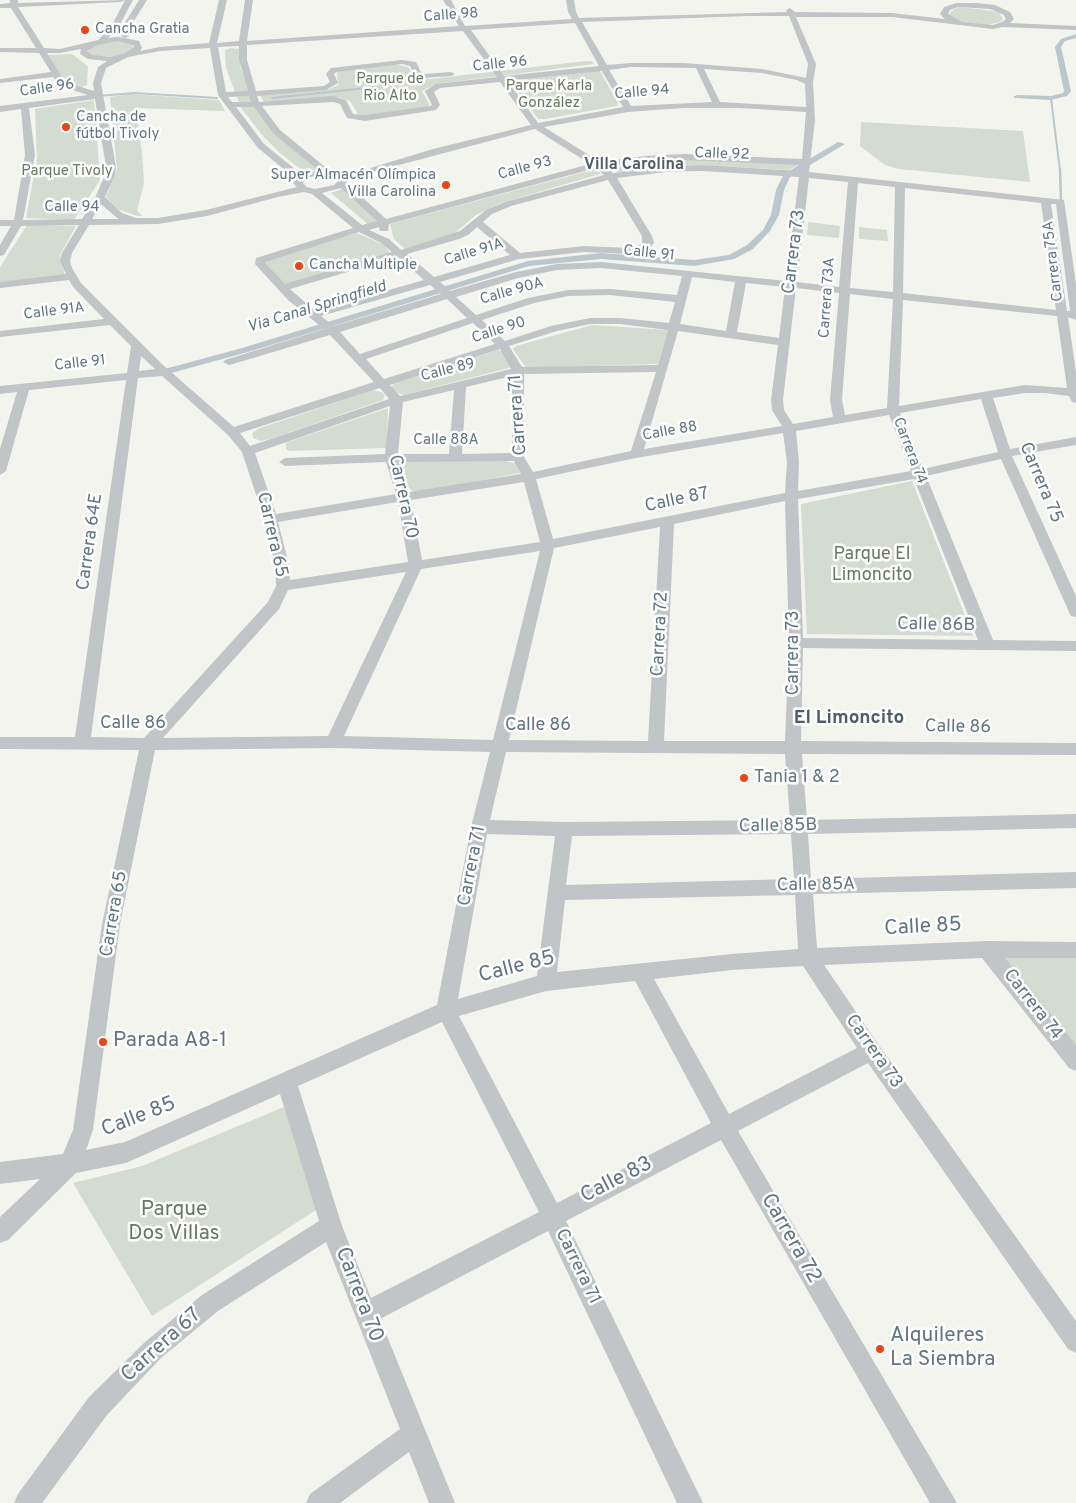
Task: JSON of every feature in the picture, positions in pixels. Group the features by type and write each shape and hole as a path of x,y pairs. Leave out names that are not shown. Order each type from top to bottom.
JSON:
{"street":[{"path":"0,6 14,3 121,0"},
{"path":"0,50 72,50 101,41 114,28 129,0"},
{"path":"126,40 125,29 143,0"},
{"path":"223,0 213,44 222,95 262,146 300,184 315,192"},
{"path":"249,0 243,42 243,60 256,104 282,137 343,182 384,222 385,242"},
{"path":"447,0 464,27 536,126 598,165 611,176"},
{"path":"570,0 577,19 601,56 603,67 628,109"},
{"path":"942,0 947,10 947,17 957,22"},
{"path":"954,0 966,5 992,7 1009,16 1035,22 1076,24"},
{"path":"14,3 55,74 66,83 98,96"},
{"name":"Calle 98","path":"125,56 156,49 213,44 577,19 791,12 947,10 966,5"},
{"name":"Calle 98","path":"791,12 915,16 977,27 1002,25"},
{"name":"Carrera 73","path":"791,12 812,64 807,68 812,110 777,400 778,410 789,427 793,462 791,496 796,643 793,746 808,957 871,1051 1076,1340"},
{"path":"1002,25 1009,21 1009,16"},
{"path":"1002,25 1076,28"},
{"name":"Calle 98","path":"101,41 126,40 159,45 213,44"},
{"path":"0,285 71,277 65,261 74,239 100,198 110,175 111,167 97,83 102,67 138,48 136,43"},
{"path":"90,45 83,52 91,57 103,59 125,56"},
{"path":"587,58 601,56"},
{"name":"Calle 96","path":"222,95 326,88 334,83 330,74 334,70 402,62 412,64 418,74 423,76 457,73"},
{"name":"Calle 96","path":"229,106 333,99 344,102 350,116 365,118 433,108 436,105 429,91 438,86 603,67 650,64 777,73 803,79 809,83"},
{"path":"699,66 717,104"},
{"name":"Calle 96","path":"485,70 504,68"},
{"path":"0,81 55,74"},
{"name":"Calle 96","path":"0,109 98,96"},
{"name":"Calle 94","path":"315,192 331,190 362,172 536,126 628,109 717,104 812,110"},
{"path":"0,253 18,223 30,155 25,106"},
{"name":"Calle 93","path":"260,260 384,222 598,165 646,159 684,157 804,168"},
{"name":"Calle 92","path":"283,288 400,255 455,237 489,212 508,204 611,176 665,169 702,168 780,173 804,168 853,181 1061,202"},
{"name":"Calle 94","path":"0,223 143,223 184,218 277,194 300,184 315,173 362,172"},
{"name":"Calle 91A","path":"323,323 440,288 518,256 584,249 628,250 646,246 649,243 647,236 611,176"},
{"name":"Carrera 73A","path":"839,418 836,400 853,181"},
{"name":"Carrera 74","path":"900,185 893,410 988,645"},
{"name":"Carrera 71","path":"315,192 360,229 385,242 476,318 503,345 518,371 518,456 529,477 548,545 480,827 446,1011 552,1215 690,1503"},
{"path":"100,198 112,209"},
{"name":"Carrera 75A","path":"1046,200 1063,314 1072,344 1074,389"},
{"name":"Carrera 75A","path":"1061,202 1072,264 1076,315"},
{"name":"Calle 94","path":"91,212 112,209 125,218 143,223"},
{"path":"477,222 518,256"},
{"path":"74,239 116,223"},
{"path":"260,260 260,264 283,288 323,323 397,400"},
{"path":"1055,262 1072,264"},
{"name":"Calle 91","path":"229,362 323,323 440,288 557,267 601,265 1076,315"},
{"path":"636,454 663,368 688,274"},
{"name":"Carrera 65","path":"0,1232 70,1164 83,1130 111,924 148,744 274,605 283,586 282,565 271,519 248,451 232,432 164,372 112,321 71,277"},
{"path":"730,334 741,280"},
{"path":"1059,286 1073,288"},
{"name":"Calle 90A","path":"358,358 532,300 568,293 610,292 680,299"},
{"name":"Calle 91A","path":"0,334 112,321"},
{"name":"Calle 90","path":"232,432 555,328 590,321 620,321 784,342"},
{"name":"Carrera 64E","path":"82,744 137,345"},
{"name":"Calle 89","path":"248,451 397,400 518,371 663,368"},
{"name":"Calle 91","path":"0,390 164,372"},
{"path":"455,457 460,385"},
{"path":"0,471 24,387"},
{"name":"Calle 88","path":"271,519 529,477 636,454 986,394 1025,389 1074,389"},
{"name":"Carrera 75","path":"986,394 1006,454 1076,612"},
{"name":"Carrera 70","path":"397,400 391,458 404,498 416,566"},
{"name":"Calle 87","path":"283,586 548,545 791,496 918,474 1006,454 1076,441"},
{"name":"Calle 88A","path":"285,462 518,456"},
{"name":"Carrera 72","path":"656,745 667,522"},
{"path":"333,742 416,566"},
{"name":"Calle 86B","path":"796,643 1076,646"},
{"name":"Calle 86","path":"0,743 333,742 500,746 656,745 1076,749"},
{"name":"Calle 85B","path":"480,827 564,829 800,827 1076,821"},
{"path":"546,982 564,829"},
{"name":"Calle 85A","path":"556,893 1076,880"},
{"name":"Carrera 74","path":"987,949 1076,1061"},
{"name":"Calle 85","path":"0,1173 70,1164 126,1152 446,1011 546,982 808,957 987,949 1076,950"},
{"name":"Carrera 72","path":"640,972 724,1126 944,1503"},
{"name":"Calle 83","path":"365,1314 552,1215 871,1051"},
{"name":"Carrera 70","path":"287,1082 331,1226 413,1434 437,1486 442,1503"},
{"name":"Carrera 67","path":"28,1503 98,1406 153,1350 210,1303 331,1226"},
{"path":"319,1503 413,1434"}],"green space":[{"path":"960,7 993,11 999,13 1003,19 1000,22 987,25 961,22 949,14 954,9"},
{"path":"107,41 122,41 132,44 133,49 124,54 109,57 95,56 88,52 90,47"},
{"path":"231,48 240,49 240,66 248,90 257,107 317,169 304,172 279,152 263,136 241,108 226,68 225,50"},
{"path":"72,54 88,66 87,85 81,87 61,77 48,55"},
{"name":"Parque de Rio Alto","path":"592,61 594,64 435,84 422,91 429,104 428,107 366,115 358,114 350,101 339,97 264,102 260,95 329,89 338,85 337,71 393,64 408,67 416,77 430,79"},
{"name":"Parque Karla González","path":"600,71 618,103 617,106 545,119 538,119 510,81"},
{"path":"130,94 219,100 225,111 135,108 142,152 144,183 137,210 142,216 118,209 106,197 117,169 110,97"},
{"name":"Parque Tivoly","path":"94,100 100,180 74,220 26,218 37,159 35,109"},
{"path":"861,122 1023,131 1030,182 899,169 885,165 860,146"},
{"path":"681,159 800,164 789,170 701,165 664,166 618,172 610,167"},
{"path":"592,170 600,172 600,174 501,203 476,215 451,236 406,250 394,239 390,224"},
{"path":"344,188 381,222 369,225 331,193"},
{"path":"808,222 840,226 839,238 807,235"},
{"name":"Parque Tivoly","path":"27,225 76,226 60,255 65,276 0,282 0,267"},
{"path":"859,227 887,230 888,241 859,239"},
{"path":"357,233 384,245 391,254 285,285 263,263 273,256"},
{"path":"592,325 668,330 658,364 526,368 513,349 516,346"},
{"path":"498,350 503,351 511,366 509,368 404,395 392,388 393,384"},
{"path":"373,390 385,395 383,400 273,438 261,441 253,438 252,433 260,428"},
{"path":"388,408 387,448 290,451 286,449 286,443"},
{"path":"407,461 506,461 517,464 520,473 415,493 408,487 403,465"},
{"name":"Parque El Limoncito","path":"912,481 973,636 807,634 801,504"},
{"path":"1076,955 1076,1054 991,956"},
{"name":"Parque Dos Villas","path":"284,1107 319,1208 152,1316 73,1183 142,1166"}],"waterway":[{"name":"Via Canal Springfield","path":"1017,97 1051,98 1065,95 1068,91 1058,47 1063,40 1076,36"},
{"path":"272,98 376,87"},
{"path":"98,96 134,93 217,98"},
{"path":"1051,98 1060,171"},
{"name":"Via Canal Springfield","path":"164,372 245,350 528,264 601,256 694,263 731,257 750,247 766,231 775,215 780,190 787,176 841,144"},
{"path":"1060,169 1061,202"}],"place":[{"name":"Cancha Gratia","path":"85,30"},
{"name":"Cancha de fútbol Tivoly","path":"66,127"},
{"name":"Super Almacén Olímpica Villa Carolina","path":"446,185"},
{"name":"Cancha Multiple","path":"299,266"},
{"name":"Tania 1 & 2","path":"744,778"},
{"name":"Parada A8-1","path":"103,1042"},
{"name":"Alquileres La Siembra","path":"880,1349"}],"district":[{"name":"Villa Carolina","path":"634,166"},
{"name":"El Limoncito","path":"849,719"}]}
